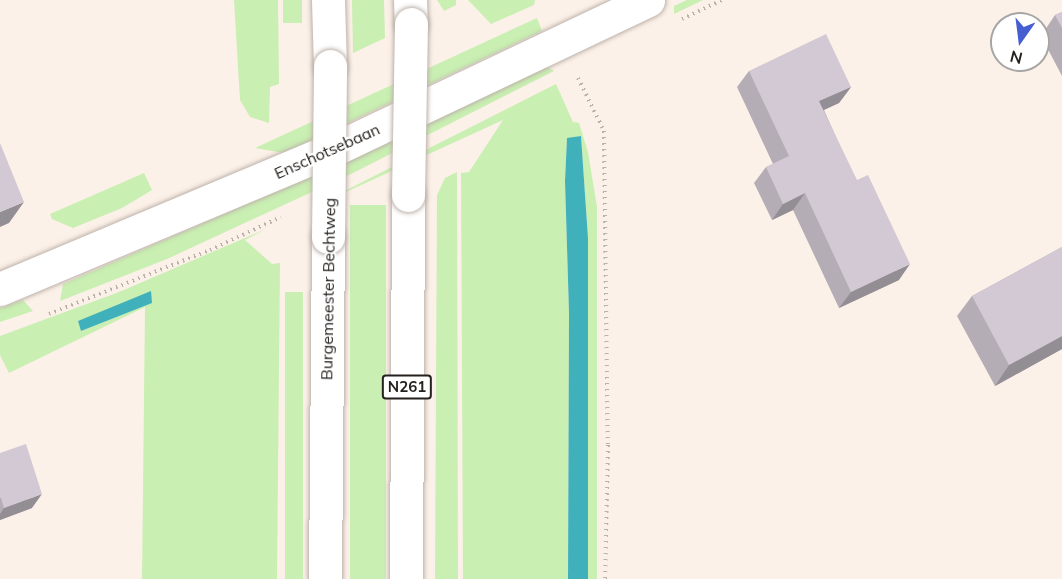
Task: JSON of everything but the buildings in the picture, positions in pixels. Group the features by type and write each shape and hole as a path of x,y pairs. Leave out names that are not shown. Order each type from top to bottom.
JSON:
{"main road":[{"name":"Burgemeester Bechtweg","path":"325,579 330,66 328,0"},
{"name":"Enschotsebaan","path":"0,289 340,146 648,0"},
{"name":"N261","path":"406,579 411,12"}],"path":[{"path":"574,70 604,131 608,445 605,579"}],"green space":[{"path":"234,0 278,0 279,84 270,87 269,123 250,117 240,100"},
{"path":"283,0 302,0 302,23 283,23"},
{"path":"352,0 384,0 385,38 353,53"},
{"path":"437,0 456,0 456,5 444,11"},
{"path":"468,0 535,0 534,5 491,24"},
{"path":"687,0 703,0 674,14 674,6"},
{"path":"537,18 542,31 284,153 255,148"},
{"path":"546,66 554,71 353,173 167,259 60,301 63,284 335,166"},
{"path":"556,84 573,122 579,123 588,152 597,207 597,579 588,579 588,238 581,136 567,139 565,181 569,313 568,579 463,579 461,173 469,172 503,120 311,208"},
{"path":"457,172 458,579 435,579 437,195 445,178"},
{"path":"144,173 152,190 122,208 73,228 52,219 50,214"},
{"path":"350,205 386,205 386,579 350,579"},
{"path":"266,229 245,240 272,264 280,263 277,579 142,579 145,307 9,373 0,355 0,336 119,292","holes":["151,303 81,331 78,321"]},
{"path":"285,292 303,292 303,579 285,579"},
{"path":"23,300 33,311 0,322 0,308"}],"water":[{"path":"581,136 588,238 588,579 568,579 569,313 565,181 567,138"},
{"path":"151,291 152,303 81,331 78,321"}]}
